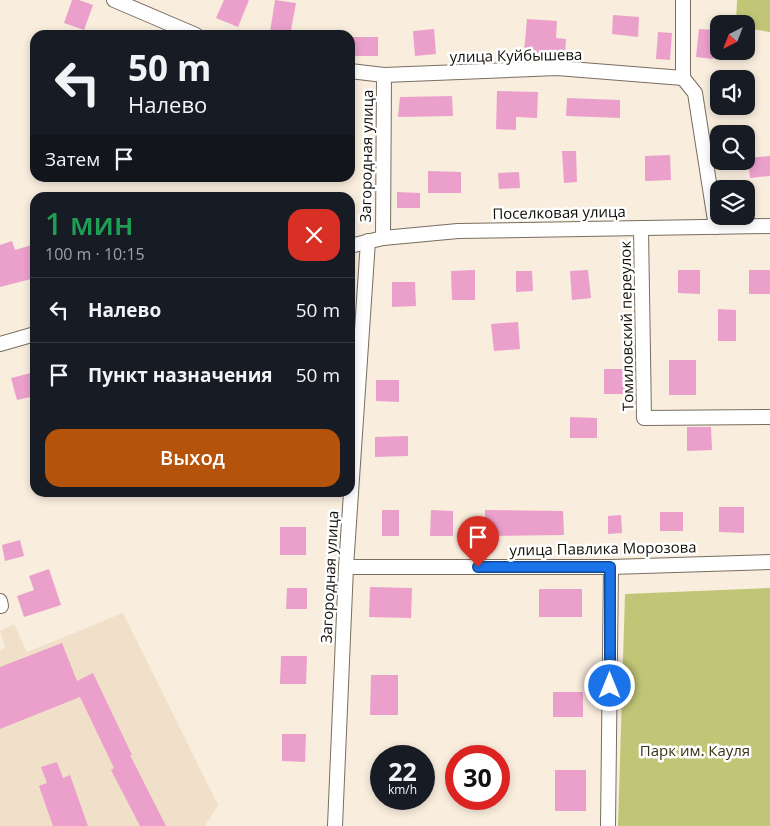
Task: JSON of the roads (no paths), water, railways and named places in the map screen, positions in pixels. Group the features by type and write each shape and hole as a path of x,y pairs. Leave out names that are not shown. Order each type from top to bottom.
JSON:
{"street":[{"path":"114,0 184,30"},
{"path":"683,0 683,78 695,93 716,227"},
{"name":"улица Куйбышева","path":"355,72 384,75 557,68 683,78"},
{"name":"Загородная улица","path":"383,238 384,75"},
{"name":"Поселковая улица","path":"355,245 383,238 458,231 770,226"},
{"name":"Томиловский переулок","path":"641,228 644,418 770,417"},
{"name":"Загородная улица","path":"355,434 368,241"},
{"path":"0,344 30,335"},
{"name":"Загородная улица","path":"334,826 351,497"},
{"name":"улица Павлика Морозова","path":"346,567 610,567 770,562"},
{"path":"608,826 610,567"}],"park label":[{"name":"Парк им. Кауля","path":"695,751"}]}
